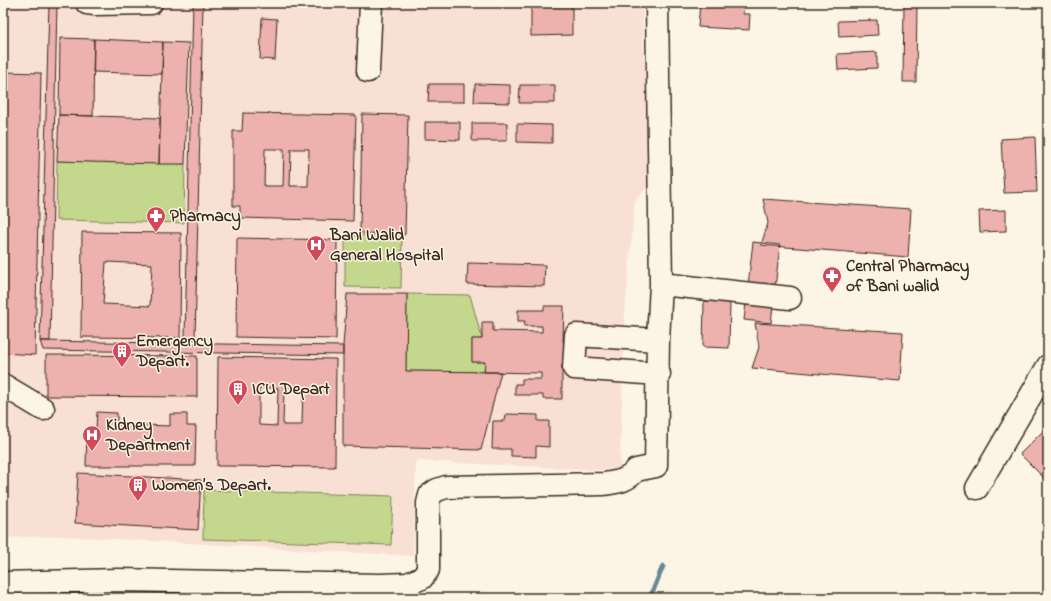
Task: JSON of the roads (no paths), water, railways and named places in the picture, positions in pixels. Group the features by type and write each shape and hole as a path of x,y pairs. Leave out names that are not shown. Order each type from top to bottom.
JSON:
{"street":[{"path":"87,3 151,3"},
{"path":"368,71 371,3"},
{"path":"3,583 125,580 380,585 407,584 422,578 428,570 428,503 430,495 437,490 446,487 604,484 617,482 631,477 636,470 656,466 659,374 658,340 662,284 657,3"},
{"path":"662,284 790,298"},
{"path":"658,340 576,335 574,368 659,374"},
{"path":"977,488 1048,366"},
{"path":"3,385 43,408"}],"waterway":[{"path":"650,598 663,566"}],"place":[{"name":"Pharmacy","path":"156,233"},
{"name":"Bani Walid General Hospital","path":"316,262"},
{"name":"Central Pharmacy of Bani walid","path":"832,293"},
{"name":"Emergency Depart.","path":"122,368"},
{"name":"ICU Depart","path":"238,406"},
{"name":"Kidney Department","path":"92,452"},
{"name":"Women’s Depart.","path":"138,502"}]}
